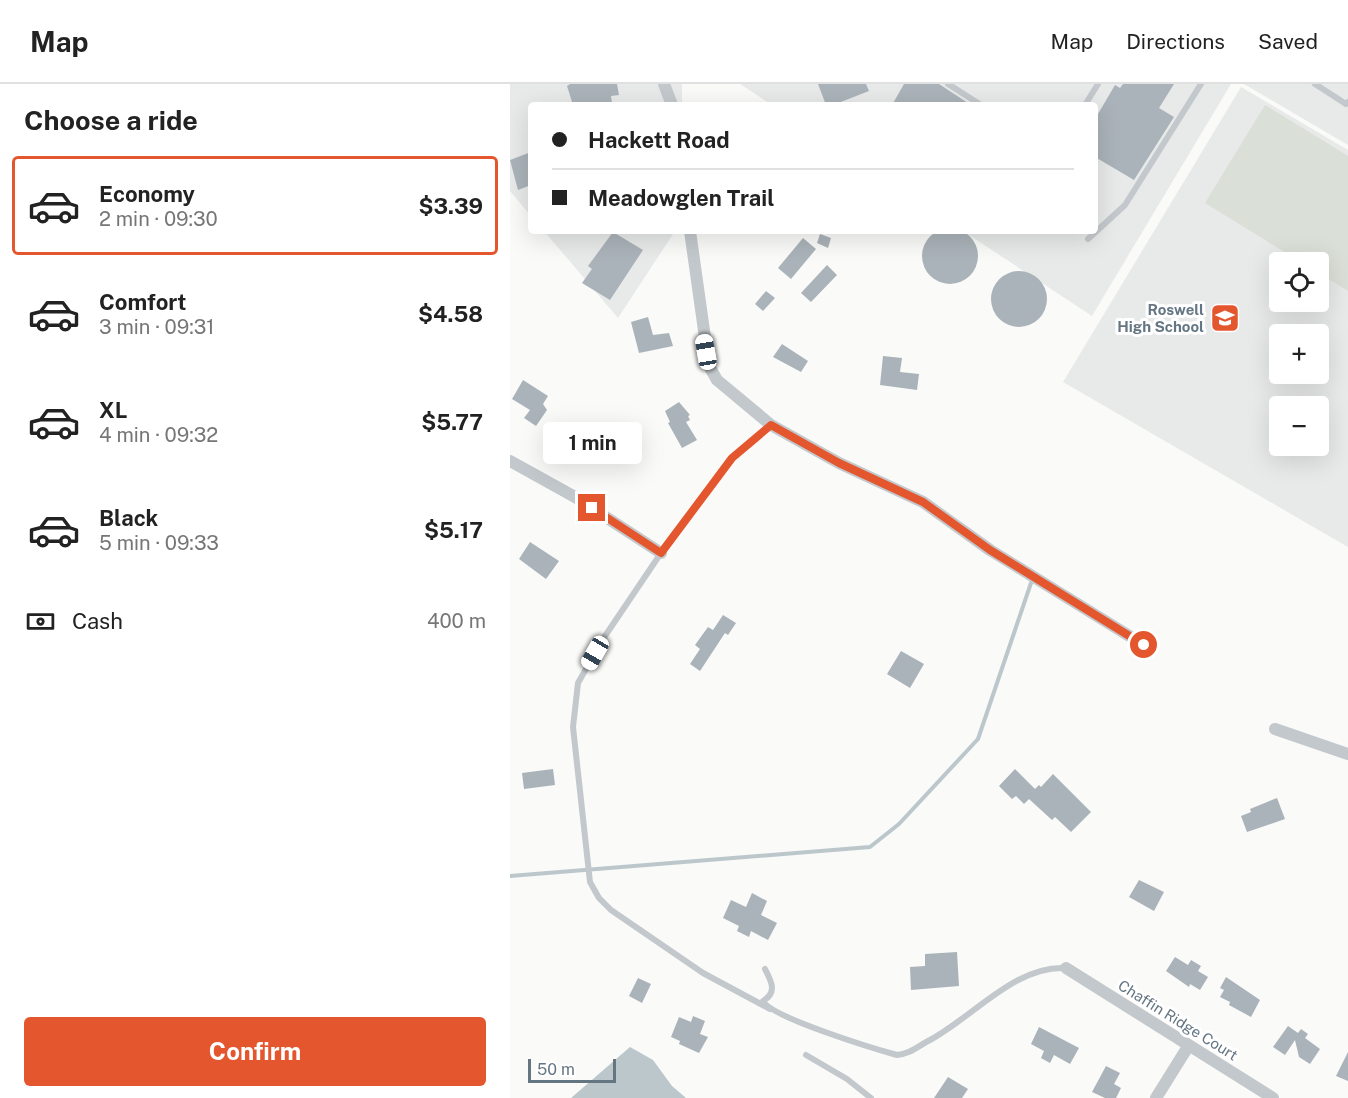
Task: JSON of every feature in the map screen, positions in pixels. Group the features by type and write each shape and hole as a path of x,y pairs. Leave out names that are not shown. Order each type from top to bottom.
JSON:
{"street":[{"path":"664,84 671,102"},
{"path":"690,234 704,338 712,374 771,425 839,463 923,502 990,550 1144,645"},
{"path":"510,461 575,497 661,553"},
{"path":"1275,729 1348,754"},
{"name":"Chaffin Ridge Court","path":"1066,968 1273,1098"},
{"path":"1156,1098 1189,1045"}],"lane":[{"path":"948,84 976,102"},
{"path":"1086,102 1098,84"},
{"path":"1098,230 1125,205 1201,84"},
{"path":"1315,84 1346,105 1348,102"},
{"path":"1089,239 1094,234"},
{"path":"771,425 732,458 661,553 603,639 578,683 573,727 590,882 599,898 611,910 703,973 804,1025 897,1056 905,1054 964,1020 1011,982 1048,969 1066,968"},
{"path":"765,969 773,988 770,996 763,1001 770,1009"},
{"path":"806,1055 847,1079 871,1098"}],"shaded area":[{"path":"510,84 682,84 682,102 528,102 528,212 510,191"},
{"path":"740,84 1231,84 1092,316 968,234 1098,234 1098,102 767,102"},
{"path":"1244,84 1348,84 1348,145"},
{"name":"Roswell High School","path":"1241,87 1348,150 1348,547 1063,382"},
{"path":"1265,105 1348,156 1348,291 1329,279 1329,252 1285,252 1205,203"},
{"path":"547,234 673,234 618,318"},
{"path":"630,1047 653,1060 672,1086 686,1098 571,1098"}],"building":[{"path":"570,84 617,84 619,95 611,96 612,102 572,102 567,86"},
{"path":"818,84 866,84 869,91 841,102 825,102"},
{"path":"904,84 939,84 966,102 894,102"},
{"path":"1123,84 1174,84 1159,108 1174,117 1134,180 1098,159 1098,114 1115,85 1120,88"},
{"path":"528,153 528,186 518,190 510,160"},
{"path":"612,234 616,234 643,250 610,300 582,283 592,269 588,266"},
{"path":"820,234 831,238 828,248 817,243"},
{"path":"932,234 968,234 974,240 978,250 978,262 974,272 966,280 956,284 944,284 934,280 926,272 922,262 922,250 926,240"},
{"path":"803,238 816,249 791,279 778,268"},
{"path":"827,265 837,275 811,302 801,293"},
{"path":"1019,271 1030,273 1039,279 1045,288 1047,299 1045,310 1039,319 1030,325 1019,327 1008,325 999,319 993,310 991,299 993,288 999,279 1008,273"},
{"path":"766,291 775,298 763,311 755,304"},
{"path":"648,317 653,335 669,333 673,346 639,353 631,322"},
{"path":"782,344 808,361 801,372 773,357"},
{"path":"883,356 902,358 900,372 919,374 917,390 880,385"},
{"path":"523,380 548,396 543,404 547,410 536,426 524,418 530,410 512,399"},
{"path":"679,402 690,415 688,416 690,420 686,422 697,440 682,448 668,423 670,422 665,411"},
{"path":"530,542 559,561 546,579 519,559"},
{"path":"723,615 736,623 728,635 725,633 700,671 690,664 700,649 695,645 708,627 713,630"},
{"path":"901,651 924,664 910,688 887,674"},
{"path":"553,769 555,785 524,789 522,773"},
{"path":"1015,769 1035,789 1039,785 1041,787 1053,774 1091,812 1071,832 1055,817 1052,820 1029,799 1024,804 1016,796 1012,799 999,786"},
{"path":"1277,798 1285,819 1247,832 1241,816 1251,812 1250,809"},
{"path":"1139,880 1164,892 1154,911 1129,897"},
{"path":"752,893 767,901 761,915 777,923 768,940 751,931 749,937 737,931 739,926 723,918 731,900 746,907"},
{"path":"957,952 959,986 911,990 910,967 925,966 925,954"},
{"path":"1175,957 1188,965 1191,960 1201,966 1198,971 1208,977 1200,990 1190,984 1189,987 1166,971"},
{"path":"1226,977 1260,1000 1251,1017 1229,1005 1230,1002 1220,997 1224,990 1220,988"},
{"path":"638,978 651,984 642,1003 629,996"},
{"path":"693,1016 705,1021 700,1034 708,1037 699,1053 679,1044 680,1041 671,1037 679,1017 691,1022"},
{"path":"1288,1026 1298,1033 1301,1029 1308,1034 1305,1038 1320,1049 1310,1064 1299,1057 1295,1040 1285,1055 1273,1047"},
{"path":"1039,1027 1079,1048 1070,1064 1054,1055 1050,1063 1041,1058 1044,1051 1031,1044"},
{"path":"1348,1052 1348,1081 1336,1076"},
{"path":"1106,1066 1120,1073 1114,1084 1121,1088 1116,1098 1105,1098 1092,1092"},
{"path":"948,1077 968,1089 962,1098 934,1098"}],"waterway":[{"path":"510,876 870,847 899,824 978,739 1031,583"}],"place":[{"name":"Roswell High School","path":"1225,318"}],"route":[{"path":"592,508 661,553 732,458 771,425 839,463 900,489 923,502 990,550 1144,645"}]}
